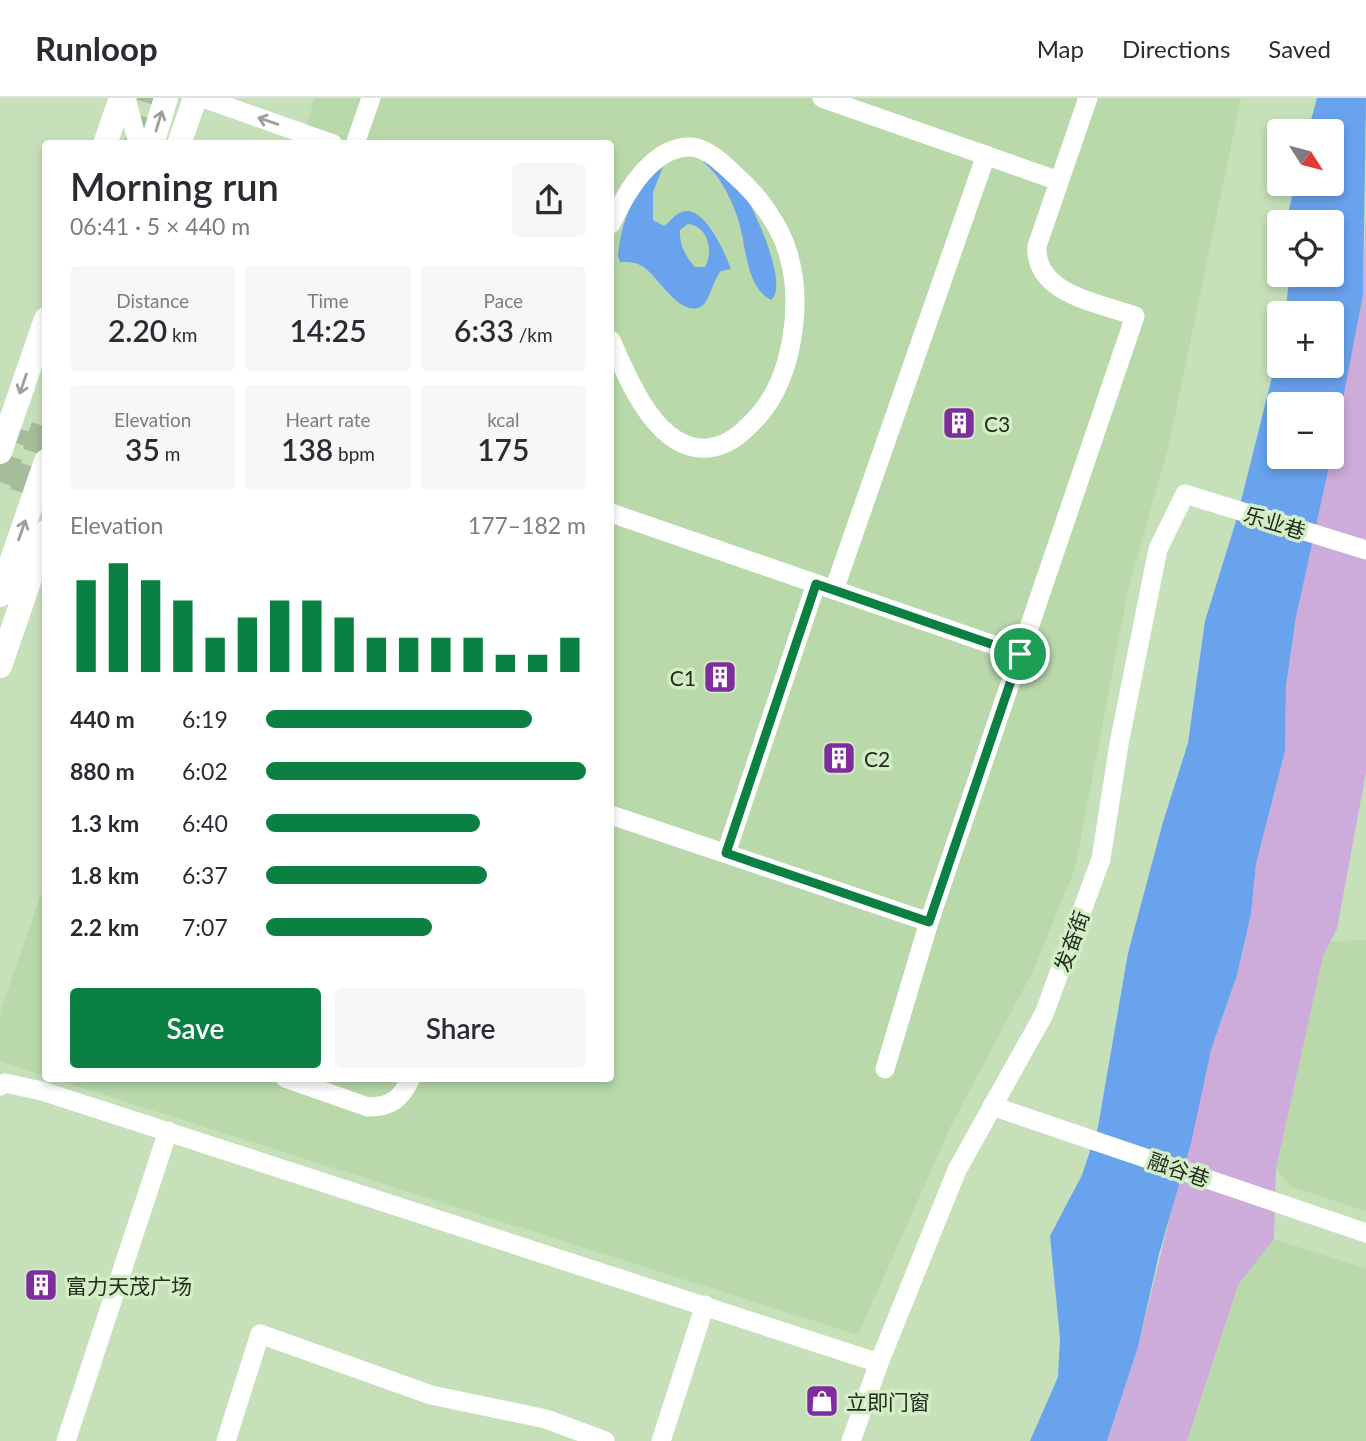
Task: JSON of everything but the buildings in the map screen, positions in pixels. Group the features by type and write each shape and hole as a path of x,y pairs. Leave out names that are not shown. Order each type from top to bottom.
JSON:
{"main road":[{"path":"106,140 121,98"},
{"path":"153,140 166,98"},
{"path":"180,140 195,98"},
{"path":"0,452 42,331"},
{"path":"0,595 42,473"},
{"path":"0,666 42,544"}],"street":[{"path":"127,98 137,140"},
{"path":"203,98 296,137"},
{"path":"356,140 371,98"},
{"path":"822,98 863,105 986,155 1059,181"},
{"path":"885,1069 929,922 1135,316 1053,286 1036,260 1037,246 1088,98"},
{"path":"614,217 620,204 656,160 672,151 692,147 713,155 740,179 775,223 788,253 793,286 791,342 784,376 762,412 748,428 727,443 706,448 682,441 651,419 635,395 614,347"},
{"path":"726,853 986,155"},
{"name":"乐业巷","path":"1185,494 1361,549"},
{"name":"发奋街","path":"851,1441 878,1363 957,1170 1044,1014 1101,859 1119,744 1158,550 1185,494"},
{"path":"614,514 1020,654"},
{"path":"614,816 929,922"},
{"path":"296,1082 368,1107 382,1107 397,1101 409,1082"},
{"path":"0,1086 5,1083 42,1091 878,1363"},
{"name":"融谷巷","path":"992,1106 1366,1233"},
{"path":"66,1441 168,1131"},
{"path":"662,1441 705,1305"},
{"path":"226,1441 260,1334 431,1395 546,1419 605,1441"}],"shaded area":[{"path":"315,98 1241,98 1169,444 1128,591 1075,869 1033,971 951,1126 858,1335 64,1082 614,1082 614,140 301,140"},
{"path":"1366,212 1366,772 1337,929 1323,956 1276,1169 1274,1239 1238,1285 1187,1441 1107,1441 1138,1347 1211,1050 1237,975 1251,914 1256,864 1285,751 1286,686 1296,617 1327,469 1344,469 1343,392 1363,295"},
{"path":"42,891 42,1075 0,1061 0,1013"},
{"path":"1366,940 1366,1211 1292,1187 1276,1169 1323,956 1331,941"},
{"path":"1274,1239 1366,1269 1366,1441 1187,1441 1238,1285"}],"water":[{"path":"1317,98 1366,98 1363,295 1344,393 1268,392 1272,378 1344,378 1344,301 1287,301 1288,287 1344,287 1344,210 1289,210 1292,196 1344,196 1344,119 1311,119"},
{"path":"702,161 718,168 733,181 741,189 753,211 773,263 776,292 771,300 762,293 751,274 740,226 727,193 714,172"},
{"path":"663,167 653,192 653,220 664,226 682,212 690,211 698,215 706,222 731,269 721,271 703,305 695,309 678,302 642,266 620,262 618,256 622,231 631,206 653,175","holes":["688,224 705,234 709,247 705,267 695,267 682,245 680,230"]},
{"path":"1267,397 1267,469 1328,469 1296,617 1286,686 1285,751 1256,864 1251,914 1237,975 1211,1050 1191,1143 1159,1254 1138,1347 1107,1441 1030,1441 1058,1377 1060,1338 1050,1236 1082,1175 1098,1127 1128,953 1163,822 1188,743 1205,621 1236,521"}],"tunnel":[{"path":"139,140 152,98"},
{"path":"0,482 18,428"},
{"path":"23,493 42,436"}],"place":[{"name":"C3","path":"959,423"},
{"name":"C1","path":"720,677"},
{"name":"C2","path":"839,758"},
{"name":"富力天茂广场","path":"41,1285"},
{"name":"立即门窗","path":"822,1401"}],"route":[{"path":"816,584 1020,654 929,922 726,853 816,584"}]}
